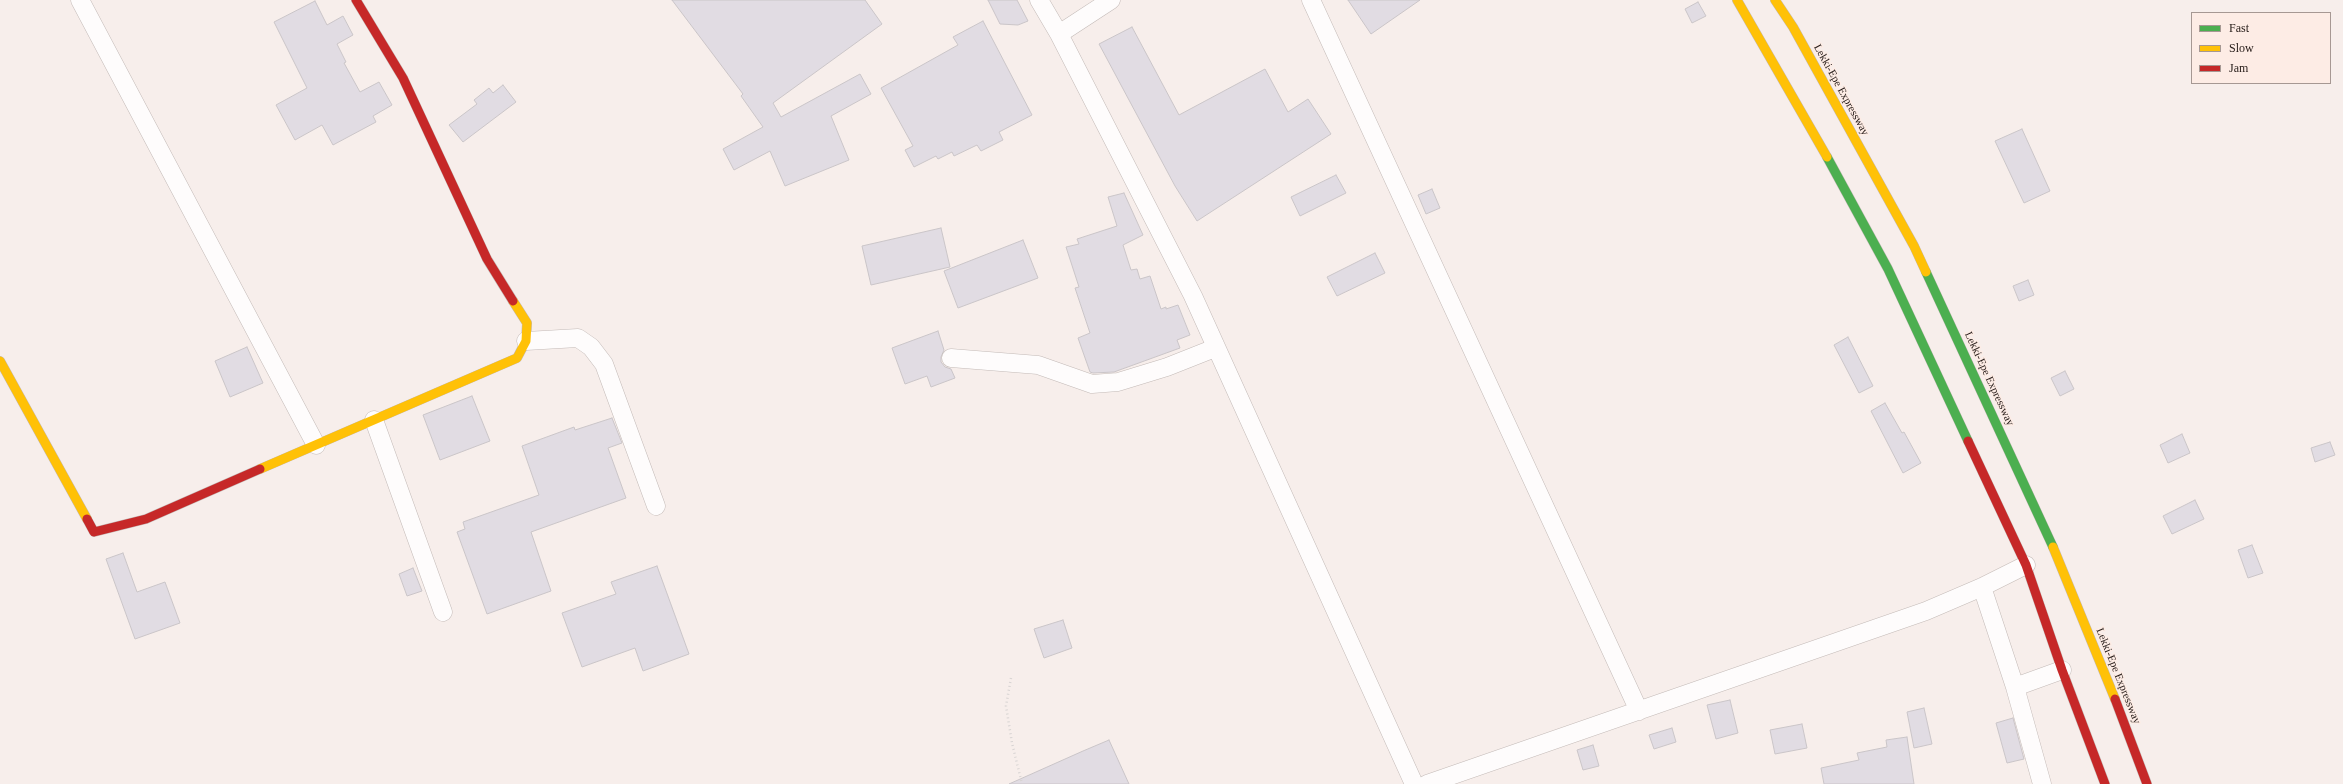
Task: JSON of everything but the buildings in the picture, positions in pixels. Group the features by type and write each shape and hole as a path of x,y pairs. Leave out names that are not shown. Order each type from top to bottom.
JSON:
{"main road":[{"path":"0,361 94,532 146,519 517,358 526,341 527,323 487,259 403,78 356,0"},
{"path":"1737,0 1795,98 1888,270 2026,565 2062,670 2105,784"},
{"name":"Lekki-Epe Expressway","path":"1775,0 1793,28 1914,246 2052,544 2113,693 2147,784"}],"street":[{"path":"80,0 316,445"},
{"path":"1039,0 1059,34 1193,296 1215,348 1414,784"},
{"path":"1059,34 1111,0"},
{"path":"1311,0 1639,710"},
{"path":"526,341 578,338 591,347 604,364 656,506"},
{"path":"951,358 1038,365 1092,384 1118,382 1167,367 1215,348"},
{"path":"374,420 443,612"},
{"path":"1427,784 1926,611 1982,587 2026,565"},
{"path":"1982,587 2015,687 2042,784"},
{"path":"2015,687 2062,670"}],"path":[{"path":"1011,678 1006,706 1012,743 1022,784"}],"traffic: fast":[{"path":"1827,157 1888,269 1968,441"},
{"path":"1926,272 2053,547"}],"traffic: slow":[{"path":"1737,0 1827,157"},
{"path":"1775,0 1793,27 1914,246 1926,272"},
{"path":"260,469 517,358 526,341 527,323 513,301"},
{"path":"0,361 87,519"},
{"path":"2053,547 2115,699"}],"traffic: jam":[{"path":"356,0 403,78 487,259 513,301"},
{"path":"1968,441 2026,565 2062,670 2105,784"},
{"path":"87,519 94,532 146,519 260,469"},
{"path":"2115,699 2147,784"}]}
